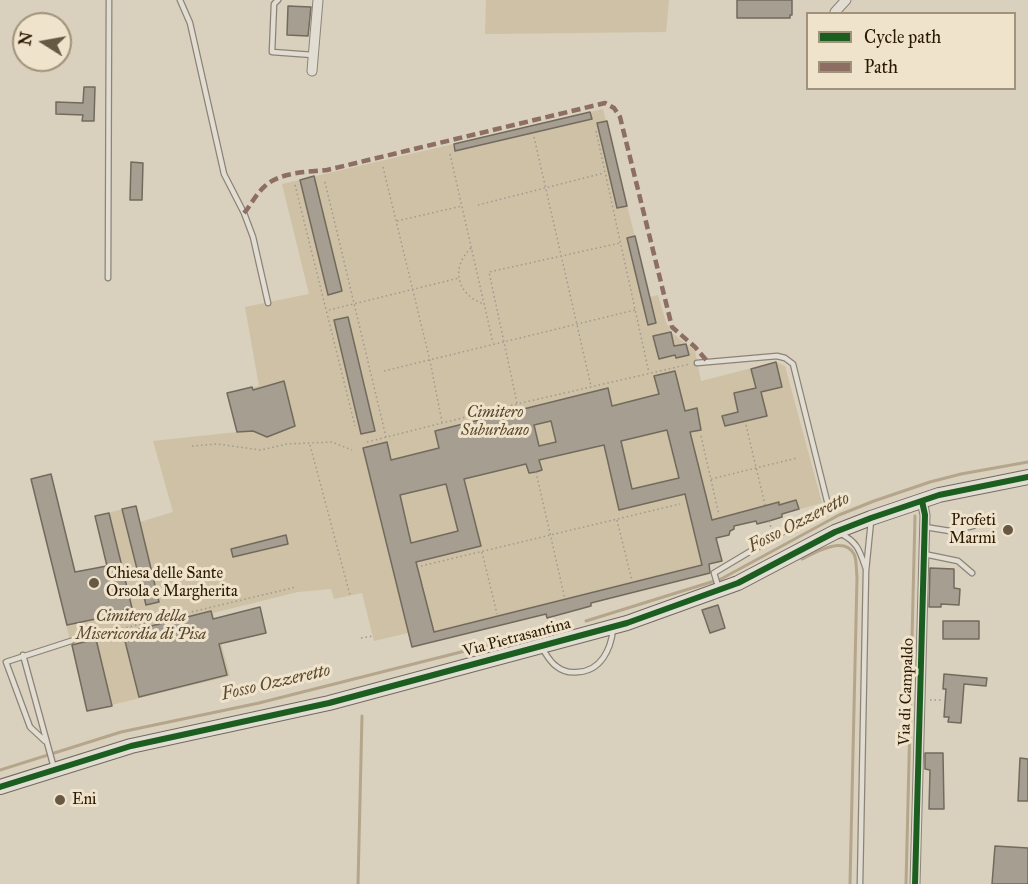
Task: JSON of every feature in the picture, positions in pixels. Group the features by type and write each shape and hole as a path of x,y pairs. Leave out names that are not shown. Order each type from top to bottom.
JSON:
{"street":[{"path":"312,71 318,0"},
{"path":"835,12 846,0"},
{"name":"Via Pietrasantina","path":"0,787 53,766 131,746 329,703 613,627 762,572 836,532 871,518 922,501 1028,477"},
{"name":"Via di Campaldo","path":"915,884 925,527 922,501"}],"lane":[{"path":"108,278 109,0"},
{"path":"180,0 190,23 224,174 244,213 253,237 268,303"},
{"path":"278,0 274,4 272,52 313,55"},
{"path":"697,363 777,356 793,364 828,505 714,573 719,589"},
{"path":"860,884 866,571 871,518"},
{"path":"925,527 950,531 974,526"},
{"path":"836,532 849,538 859,548 866,571"},
{"path":"924,554 958,561 972,573"},
{"path":"540,645 557,668 568,672 583,672 595,667 603,659 611,641 613,627"},
{"path":"46,743 30,727 6,662 71,641"},
{"path":"23,655 53,766"}],"path":[{"path":"596,131 649,374"},
{"path":"534,137 591,387"},
{"path":"450,154 493,344"},
{"path":"383,167 430,361 442,423"},
{"path":"478,205 605,173"},
{"path":"325,182 386,437"},
{"path":"296,185 355,426"},
{"path":"396,221 462,206"},
{"path":"517,404 489,272 621,243"},
{"path":"471,247 459,267 459,278 462,289 468,296 484,304"},
{"path":"327,311 459,278"},
{"path":"384,371 635,310"},
{"path":"367,442 517,404 697,363"},
{"path":"746,425 765,505"},
{"path":"701,436 719,515"},
{"path":"192,446 217,444 261,450 287,444 332,442 352,450"},
{"path":"310,444 350,594"},
{"path":"711,479 797,458"},
{"path":"536,472 565,599"},
{"path":"421,566 680,504"},
{"path":"617,519 632,581"},
{"path":"769,521 773,538"},
{"path":"482,551 497,614"},
{"path":"71,641 296,587"},
{"path":"361,638 373,636"},
{"path":"920,700 943,700"}],"green space":[{"path":"486,0 669,0 666,32 485,34"},
{"name":"Cimitero Suburbano","path":"603,109 650,297 658,295 671,332 695,351 701,381 776,362 785,366 822,503 782,514 782,517 757,524 756,521 734,526 729,535 716,538 722,561 709,564 711,573 591,603 591,606 547,618 546,614 412,647 408,633 374,641 362,593 334,599 331,589 298,592 213,613 230,676 87,711 31,479 75,572 106,565 95,516 136,506 140,522 173,512 153,441 237,432 227,393 259,386 245,307 309,294 282,184"}],"building":[{"path":"737,0 792,0 792,15 790,18 737,18"},
{"path":"288,6 311,7 308,36 287,35"},
{"path":"84,87 95,87 94,121 82,121 83,115 56,114 56,102 83,103"},
{"path":"590,112 592,119 455,151 454,144"},
{"path":"607,121 627,206 617,208 597,123"},
{"path":"131,162 143,163 142,200 130,200"},
{"path":"314,176 342,291 328,295 300,180"},
{"path":"635,236 656,323 648,325 627,238"},
{"path":"348,317 375,431 361,434 334,320"},
{"path":"671,332 674,346 686,344 689,355 676,358 675,355 659,359 653,336"},
{"path":"776,362 782,387 761,392 767,416 725,426 722,416 738,412 734,393 756,388 751,369"},
{"path":"675,371 685,411 697,408 701,430 690,432 712,520 779,502 779,505 796,500 799,509 769,521 757,524 756,521 734,526 729,535 716,538 722,561 709,564 710,573 591,603 591,606 547,618 546,614 412,647 363,448 387,442 391,460 439,448 435,431 608,388 612,406 659,394 654,376","holes":["551,421 556,442 539,446 534,425","667,430 679,478 632,489 621,441","604,445 619,510 685,494 702,565 434,632 416,562 481,546 464,479 526,464 529,473 536,472 542,470 539,460","446,484 458,531 411,543 400,495"]},
{"path":"284,381 295,426 267,437 253,431 237,432 227,393 252,387 253,390"},
{"path":"51,474 75,572 107,566 95,516 109,513 132,608 110,614 110,616 67,625 31,479"},
{"path":"136,506 159,602 146,605 122,509"},
{"path":"286,535 288,544 233,557 231,549"},
{"path":"930,568 954,569 954,588 960,589 959,605 941,604 941,607 929,607"},
{"path":"718,605 725,628 710,633 702,610"},
{"path":"260,607 266,633 219,644 227,675 139,697 123,633 211,611 213,619"},
{"path":"943,621 979,621 979,639 943,639"},
{"path":"96,639 112,706 87,711 72,645"},
{"path":"944,674 987,678 986,686 964,684 961,723 948,722 949,717 944,717 946,689 943,689"},
{"path":"925,753 943,753 944,809 929,809 930,770 925,769"},
{"path":"1020,758 1028,759 1028,801 1018,801"},
{"path":"995,846 1028,848 1028,884 992,884"}],"waterway":[{"name":"Fosso Ozzeretto","path":"586,621 721,579 839,515 874,501 961,474 1028,462"},
{"path":"906,884 915,516"},
{"path":"802,559 836,546 849,549 856,559 850,884"},
{"name":"Fosso Ozzeretto","path":"0,770 121,732 259,703 560,627"},
{"path":"358,884 362,716"}],"marked path":[{"path":"244,213 258,193 277,178 302,172 327,170 605,103 614,108 620,117 672,327 707,361"}],"cycle path":[{"path":"0,787 131,746 329,703 627,623 738,583 835,532 871,518 939,495 1028,477"},
{"path":"915,884 925,515 922,501"}],"place":[{"name":"Profeti Marmi","path":"1008,530"},
{"name":"Chiesa delle Sante Orsola e Margherita","path":"94,583"},
{"name":"Eni","path":"60,800"}],"park label":[{"name":"Cimitero della Misericordia di Pisa","path":"141,626"}]}
